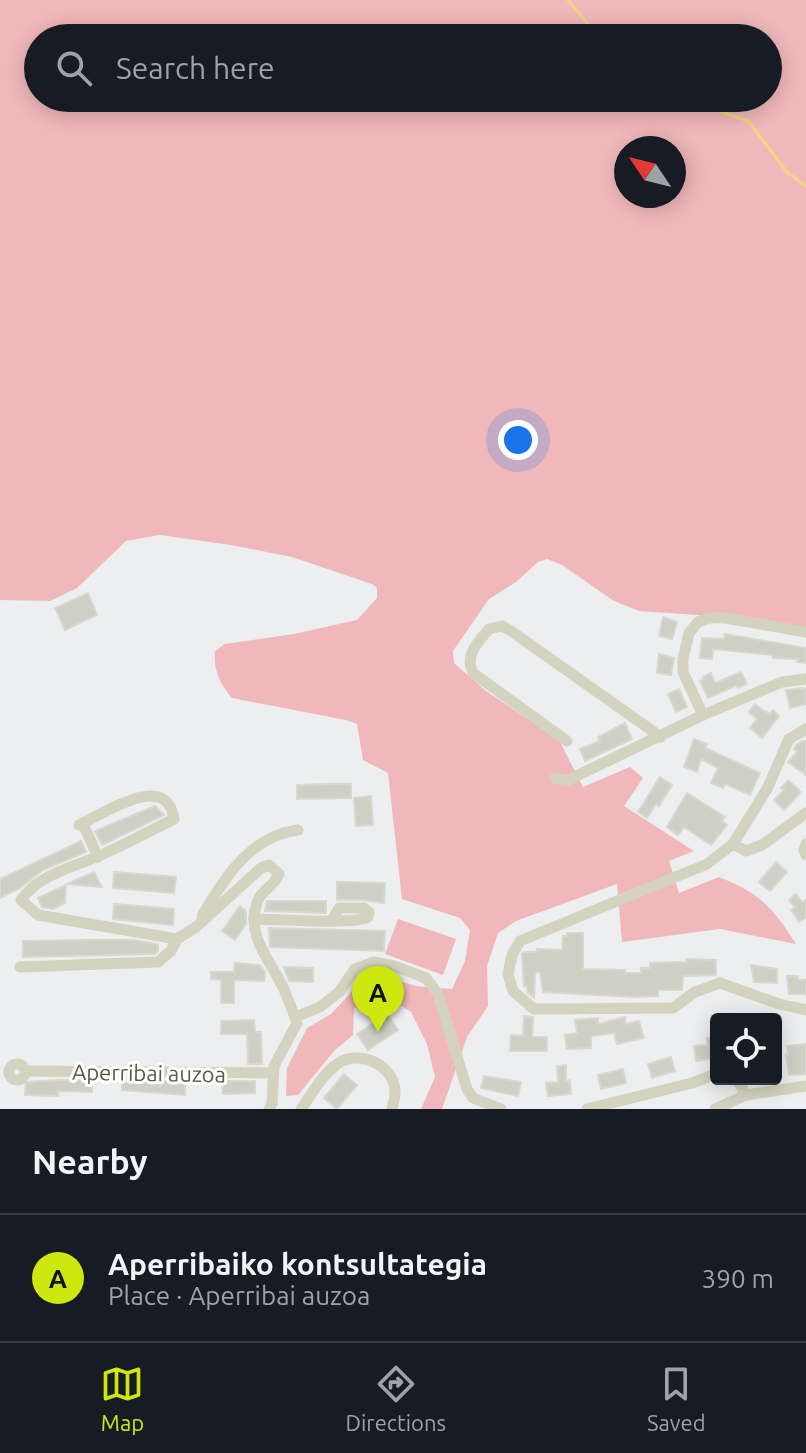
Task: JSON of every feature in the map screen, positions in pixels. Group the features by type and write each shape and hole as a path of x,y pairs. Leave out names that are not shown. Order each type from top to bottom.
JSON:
{"street":[{"path":"703,715 683,672 689,633 698,622 725,618 806,632"},
{"path":"567,741 473,673 469,656 489,629 502,626 511,631 661,737"},
{"path":"555,778 566,781 703,715 782,682 806,679"},
{"path":"806,729 789,739 767,789 733,844 707,864 520,941 512,955 508,974 513,991 534,1009 673,1008 695,992 720,983 806,1010"},
{"path":"98,857 81,824 147,794 164,798 172,807 174,819 98,857 52,875 28,889 21,900 38,915 177,939"},
{"path":"733,844 746,851 762,845 806,813"},
{"path":"196,927 214,897 259,842 294,830"},
{"path":"806,844 806,855"},
{"path":"20,967 158,962 171,951 177,939 196,927 261,868 269,865 279,874 275,884 260,896 254,919 258,946 282,986 297,1023 274,1066 272,1104 269,1109"},
{"path":"254,919 332,920"},
{"path":"295,1017 320,1007 339,992 355,969 374,962 426,978 438,994 467,1089 480,1102 501,1109"},
{"path":"301,1109 339,1062 367,1058 384,1067 396,1088 392,1109"},
{"name":"Aperribai auzoa","path":"25,1071 273,1073"},
{"path":"587,1109 710,1076"},
{"path":"740,1085 746,1095"},
{"path":"715,1109 746,1095 806,1086"}],"shaded area":[{"path":"0,0 806,0 806,633 726,617 639,611 614,601 562,565 547,559 538,562 516,582 489,599 453,651 454,663 486,691 559,740 583,787 630,767 643,778 624,806 694,851 669,861 679,893 719,877 733,883 764,903 796,944 720,929 622,942 617,884 516,921 498,933 487,966 488,1006 467,1037 442,1109 421,1109 435,1077 427,1044 411,1012 386,996 354,1008 353,1035 334,1051 298,1095 286,1096 287,1068 307,1028 331,1014 356,987 377,974 416,986 452,989 465,961 470,930 460,918 402,899 388,773 363,760 357,724 232,698 216,671 215,651 225,644 294,634 357,620 377,598 377,588 292,557 160,535 126,541 77,588 50,601 0,600"},
{"path":"398,919 456,939 443,975 385,954"}],"building":[{"path":"88,593 97,615 65,630 55,608"},
{"path":"663,617 677,622 672,639 659,636"},
{"path":"725,634 806,648 806,663 797,662 798,659 773,658 773,655 713,649 712,659 700,658 702,638 724,639"},
{"path":"659,654 674,658 671,675 657,673"},
{"path":"741,672 747,684 738,688 737,685 708,698 700,681 703,677 711,673 715,683"},
{"path":"679,689 687,707 676,712 668,694"},
{"path":"806,689 806,704 790,708 786,690"},
{"path":"755,704 770,714 773,710 779,716 762,738 750,728 757,719 749,712"},
{"path":"625,723 632,739 585,761 580,749 600,741 598,737"},
{"path":"694,739 707,744 705,748 760,773 750,795 725,784 723,788 711,783 718,768 701,759 697,772 684,767"},
{"path":"806,741 806,775 788,762 797,752 794,749 796,745"},
{"path":"660,777 672,785 647,818 638,812"},
{"path":"788,780 801,792 784,810 774,800 784,790 781,788"},
{"path":"351,784 351,798 297,799 297,785"},
{"path":"687,793 725,817 722,821 727,825 711,845 684,827 678,835 667,827"},
{"path":"371,796 373,825 356,826 354,798"},
{"path":"155,806 164,815 102,845 95,831"},
{"path":"81,841 86,852 43,870 20,888 0,898 0,879"},
{"path":"776,862 787,872 770,891 759,882"},
{"path":"94,872 102,887 67,884"},
{"path":"114,872 176,877 174,893 113,888"},
{"path":"337,882 385,883 384,903 337,900"},
{"path":"66,885 65,903 53,909 42,907 38,898"},
{"path":"796,894 802,902 806,900 806,917 799,922 789,900"},
{"path":"267,901 326,901 326,913 265,911"},
{"path":"114,904 174,909 173,925 113,919"},
{"path":"240,906 246,911 246,924 235,940 222,931"},
{"path":"269,928 385,931 384,951 270,947"},
{"path":"583,933 583,969 641,973 641,968 650,968 650,963 716,960 716,975 683,976 682,990 658,990 658,996 632,997 543,992 540,972 535,972 534,998 524,986 523,952 562,950 563,936"},
{"path":"133,940 158,944 158,951 155,954 23,957 23,941"},
{"path":"235,963 260,965 265,972 264,981 234,980 234,1003 221,1003 221,980 211,979 211,972 234,972"},
{"path":"751,965 777,969 777,983 754,982"},
{"path":"284,967 313,968 313,982 289,981"},
{"path":"787,976 806,980 806,994 789,994"},
{"path":"387,1014 398,1030 368,1050 357,1034"},
{"path":"524,1016 533,1017 532,1037 547,1037 547,1051 510,1051 511,1035 523,1036"},
{"path":"625,1017 626,1024 639,1021 644,1038 617,1044 614,1033 591,1036 591,1048 567,1049 565,1035 577,1033 575,1020 598,1018 598,1024"},
{"path":"254,1020 255,1032 261,1032 262,1064 248,1064 247,1034 221,1034 221,1021"},
{"path":"707,1038 710,1038 710,1059 696,1061 694,1046 707,1045"},
{"path":"806,1044 806,1074 789,1075 787,1046"},
{"path":"671,1057 675,1071 652,1078 648,1064"},
{"path":"566,1065 566,1081 570,1080 571,1094 548,1096 546,1083 558,1082 557,1066"},
{"path":"623,1069 626,1083 601,1089 598,1075"},
{"path":"344,1074 357,1085 337,1109 324,1098"},
{"path":"484,1076 521,1082 518,1096 481,1088"},
{"path":"92,1080 92,1092 58,1091 58,1096 25,1095 26,1082"},
{"path":"122,1080 185,1081 185,1095 122,1090"},
{"path":"222,1081 255,1081 255,1093 223,1094"}],"waterway":[{"path":"568,0 588,24"},
{"path":"722,112 748,121 787,172 806,186"}],"place":[{"name":"Aperribaiko kontsultategia","path":"378,1032"}]}
